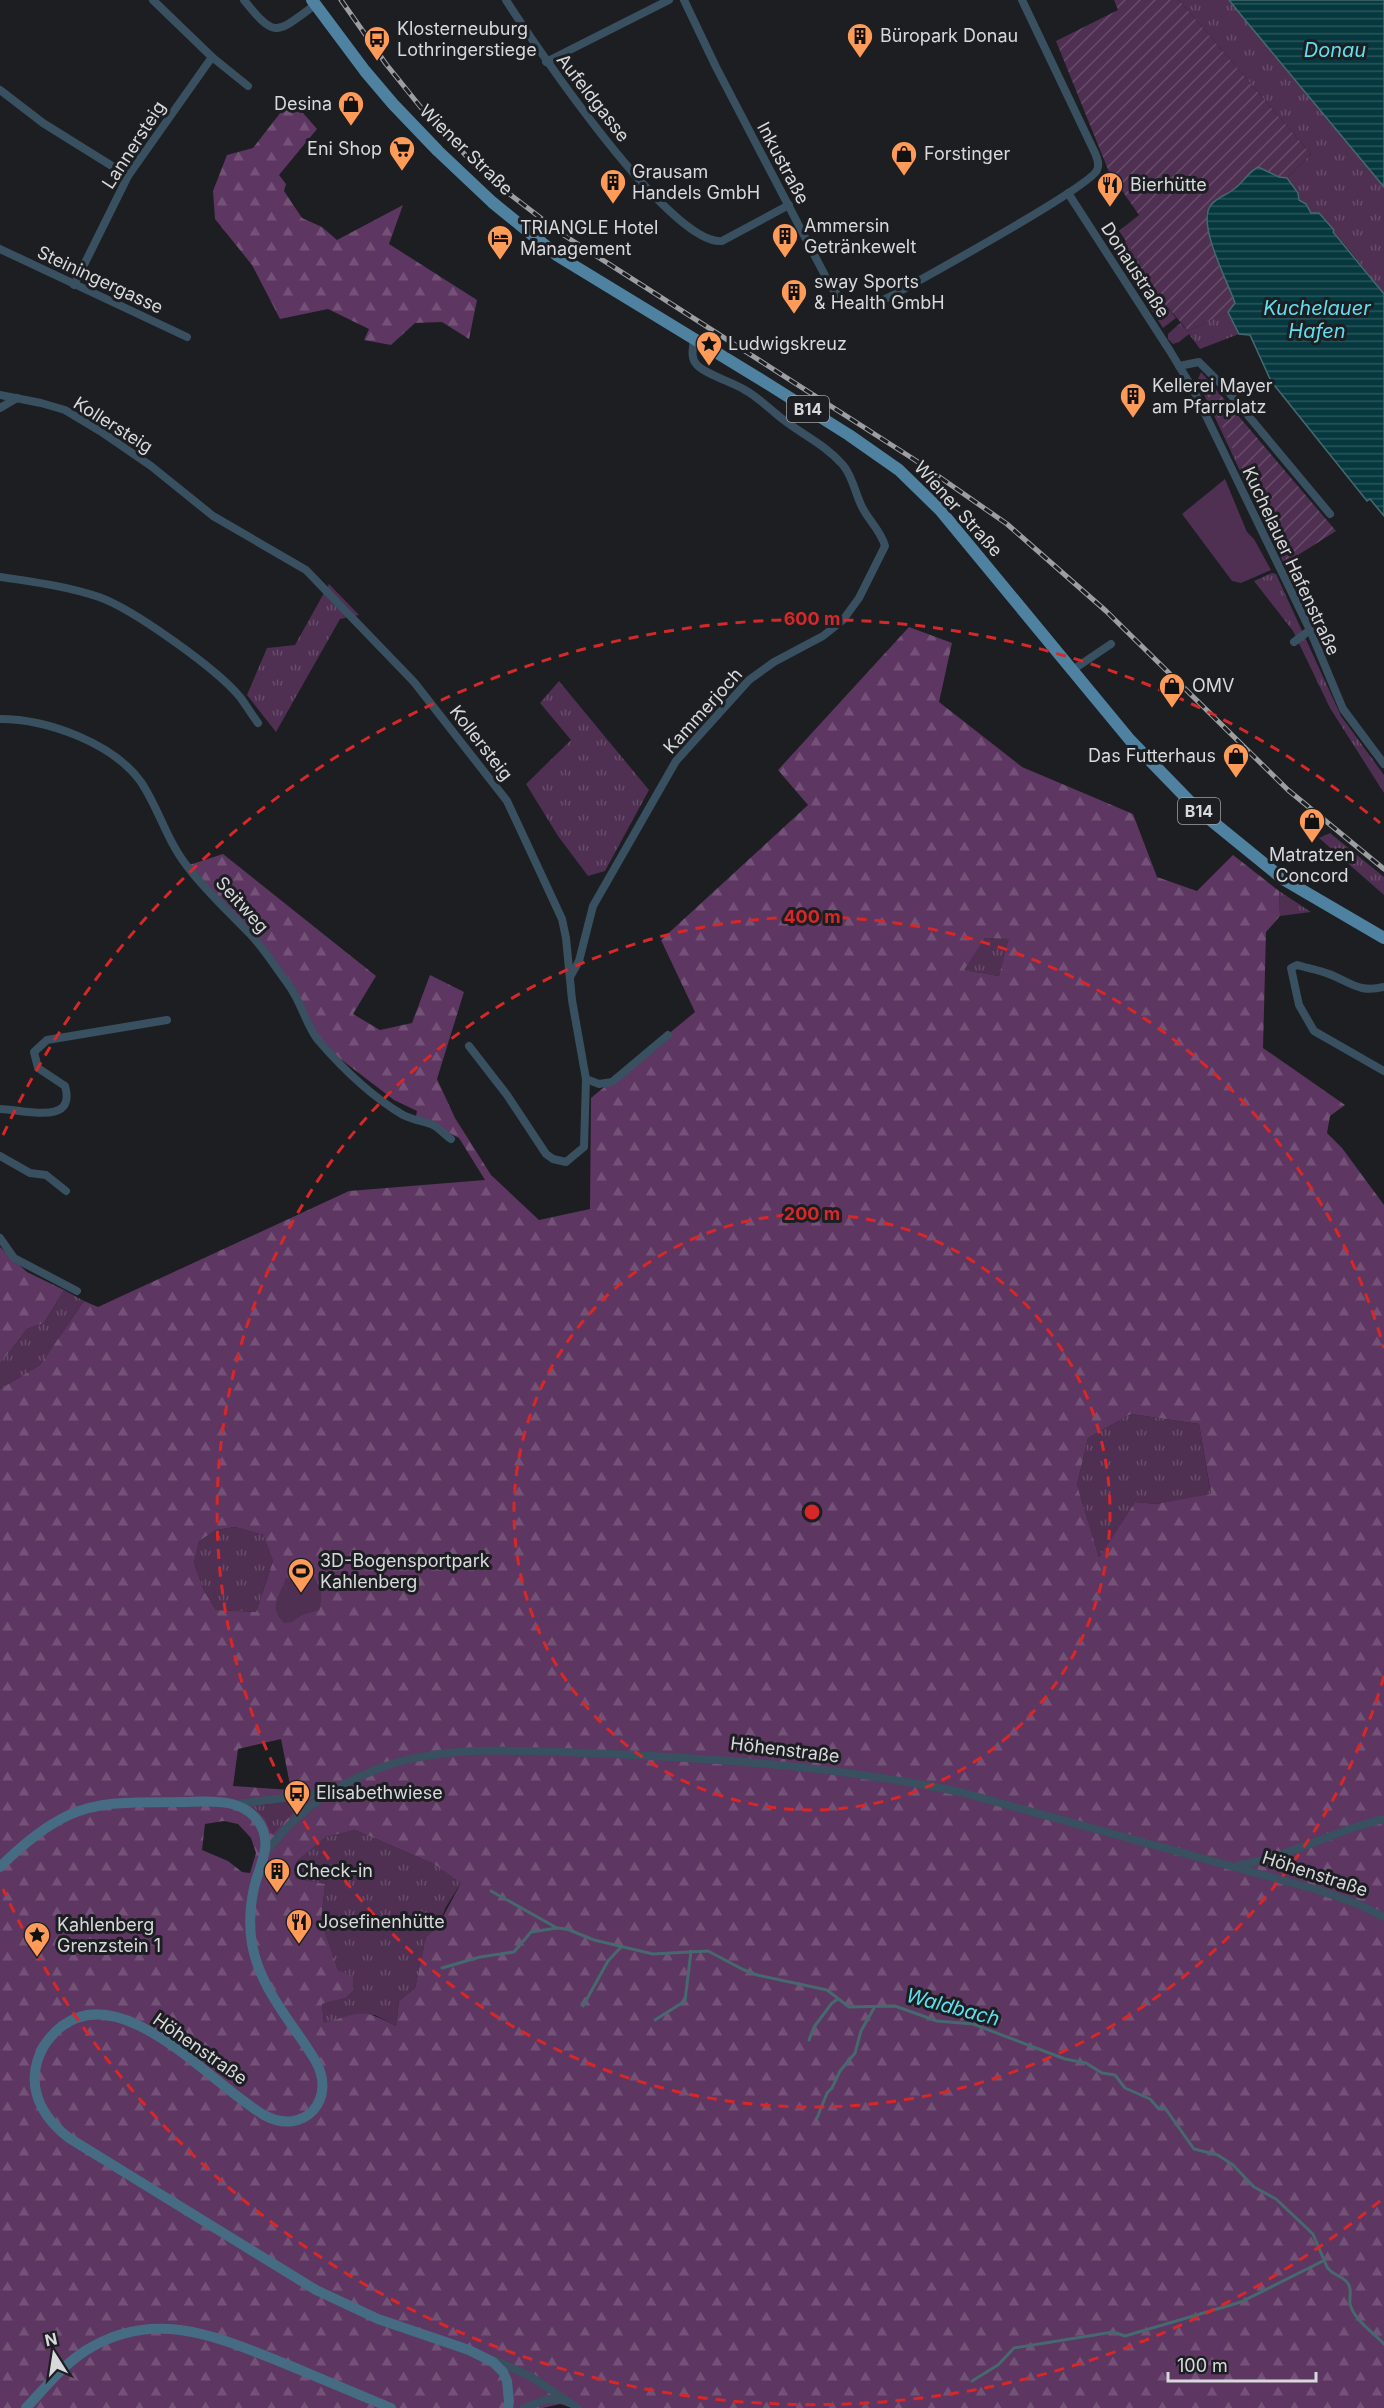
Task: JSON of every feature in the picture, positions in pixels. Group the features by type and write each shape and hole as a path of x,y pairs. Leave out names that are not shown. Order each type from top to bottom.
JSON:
{"main road":[{"name":"Wiener Straße","path":"314,3 365,71 438,152 492,202 558,256 849,435 899,470 940,510 1130,740 1197,809 1240,846 1292,885 1384,938"}],"street":[{"path":"153,0 212,57 248,86"},
{"path":"244,0 264,24 275,29 283,27 314,3"},
{"name":"Aufeldgasse","path":"506,0 546,62 615,151 658,198 705,238 716,242 722,241 789,205"},
{"path":"546,62 669,0"},
{"name":"Inkustraße","path":"684,0 716,67 833,289 846,302 862,307 878,303 1068,193"},
{"path":"1022,0 1098,163 1097,170 1092,177 1068,193"},
{"name":"Lannersteig","path":"74,285 128,176 212,57"},
{"path":"0,90 43,123 128,176"},
{"name":"Donaustraße","path":"1068,193 1179,366"},
{"name":"Steiningergasse","path":"0,249 187,337"},
{"name":"Kammerjoch","path":"570,977 579,960 593,906 676,761 749,680 774,662 823,636 843,620 859,598 885,546 880,532 861,506 844,466 818,441 774,412 767,404 723,377 698,367 692,354 694,339"},
{"path":"1179,366 1199,362 1226,389 1330,514"},
{"name":"Kuchelauer Hafenstraße","path":"1179,366 1310,630 1343,709 1384,764"},
{"name":"Kollersteig","path":"0,395 65,410 151,466 213,516 306,570 414,682 507,801 562,919 572,1000 586,1078 584,1147 566,1162 552,1159 546,1154 507,1095 469,1046"},
{"path":"0,408 17,398"},
{"path":"0,577 64,586 102,598 137,617 215,673 239,696 258,723"},
{"path":"1294,642 1310,630"},
{"path":"1071,671 1111,644"},
{"name":"Seitweg","path":"0,719 23,720 60,729 99,746 134,773 186,866 264,952 298,997 316,1037 351,1075 392,1108 410,1119 434,1125 451,1139"},
{"path":"1384,987 1370,991 1328,973 1297,965 1291,968 1299,1005 1314,1030 1384,1071"},
{"path":"0,1109 50,1114 59,1111 66,1104 68,1094 66,1086 38,1068 34,1052 47,1040 167,1020"},
{"path":"586,1078 599,1084 612,1082 668,1035"},
{"path":"0,1156 30,1173 46,1176 66,1191"},
{"path":"0,1238 14,1258 77,1290"},
{"name":"Höhenstraße","path":"578,2408 530,2376 483,2356 378,2319 316,2289 69,2138 53,2124 41,2106 35,2085 35,2074 42,2049 48,2039 67,2023 87,2015 99,2014 122,2018 143,2028 185,2055 254,2108 272,2118 296,2120 316,2108 323,2091 320,2069 271,1994 255,1954 251,1931 252,1898 265,1854 288,1825 326,1793 392,1764 469,1752 572,1753 726,1759 912,1782 950,1790 1318,1890 1358,1904 1384,1917"},
{"name":"Höhenstraße","path":"0,1867 20,1848 52,1825 83,1810 117,1803 211,1802 233,1804 326,1793"},
{"name":"Höhenstraße","path":"233,1804 246,1810 257,1819 262,1829 265,1854"},
{"name":"Höhenstraße","path":"1235,1866 1269,1858 1384,1818"},
{"path":"26,2408 62,2369 87,2350 118,2336 161,2328 200,2332 232,2342 391,2408"},
{"name":"Höhenstraße","path":"483,2356 493,2362 505,2376 509,2392 508,2408"},
{"path":"524,2408 548,2399 567,2400"}],"green space":[{"path":"1114,0 1179,0 1311,154 1287,178 1279,177 1258,167 1209,209 1206,214 1235,303 1228,312 1188,331 1135,269 1141,263 1119,231 1139,215 1109,172 1056,41 1118,10"},
{"path":"1179,0 1229,0 1384,187 1384,294 1338,237 1299,199 1298,193 1287,178 1311,154"},
{"path":"291,99 317,129 279,175 286,184 284,191 302,218 322,227 337,240 403,205 389,244 477,300 469,339 442,322 415,323 391,345 364,340 369,329 328,309 280,319 252,265 215,219 213,191 227,155 253,148"},
{"path":"1126,241 1141,263 1135,269 1147,283 1140,288 1137,288 1113,252"},
{"path":"1154,291 1176,318 1163,328 1145,300"},
{"path":"1228,312 1239,334 1200,349 1189,334 1173,344 1168,339 1168,334 1180,323 1188,331"},
{"path":"1201,372 1208,380 1203,384 1287,562 1284,564 1201,388 1198,379"},
{"path":"1208,380 1336,531 1287,562 1202,384"},
{"path":"1225,479 1247,532 1254,539 1271,570 1241,583 1232,581 1182,514"},
{"path":"1272,573 1276,574 1341,716 1384,775 1384,793 1330,708 1293,631 1254,581"},
{"path":"329,584 359,615 340,619 276,732 247,695 267,648 295,645"},
{"path":"909,627 952,643 939,702 1022,767 1133,814 1157,877 1197,891 1233,855 1279,891 1280,916 1266,932 1263,1048 1345,1105 1330,1116 1327,1133 1342,1148 1384,1205 1384,2408 573,2408 560,2404 543,2408 0,2408 0,1389 40,1365 84,1301 98,1307 349,1191 485,1180 459,1138 416,1116 417,1111 394,1100 317,1041 301,1003 247,932 186,866 223,854 376,976 353,1014 380,1030 412,1023 430,975 464,992 437,1079 455,1118 491,1175 539,1220 590,1209 591,1098 695,1012 661,940 808,805 778,770","holes":["985,938 1009,939 999,976 964,970","1131,1414 1199,1424 1211,1494 1156,1504 1135,1502 1099,1557 1077,1485 1088,1438","235,1527 263,1535 273,1561 256,1612 216,1610 204,1591 194,1563 199,1541 216,1530","281,1739 291,1790 233,1786 238,1749","306,1799 272,1835 265,1818 254,1806","224,1821 238,1824 251,1838 256,1853 250,1873 242,1872 228,1861 202,1850 205,1824","355,1830 432,1863 461,1883 438,1926 426,1937 415,1988 399,2001 396,2026 367,2014 353,2015 324,2023 322,2004 346,1998 354,1990 353,1976 338,1970 321,1921 325,1884 295,1878 297,1861 326,1837"]},
{"path":"559,681 649,790 605,871 588,876 558,836 526,784 571,740 540,703"},
{"path":"1330,833 1384,877 1384,895 1319,838"},
{"path":"1279,891 1311,912 1280,916"},
{"path":"985,938 1010,939 999,976 963,970"},
{"path":"0,1247 27,1272 64,1290 44,1323 27,1329 0,1364"},
{"path":"64,1290 84,1301 40,1365 0,1389 0,1364 27,1329 44,1323"},
{"path":"1131,1414 1199,1424 1211,1495 1156,1504 1135,1502 1099,1557 1077,1485 1088,1438"},
{"path":"235,1527 263,1535 273,1561 256,1612 216,1610 204,1591 194,1563 199,1541 216,1530"},
{"name":"3D-Bogensportpark Kahlenberg","path":"312,1574 321,1592 319,1610 302,1615 292,1622 284,1623 277,1612 276,1602 286,1578"},
{"path":"306,1799 272,1836 265,1818 254,1808 254,1806"},
{"name":"Elisabethwiese","path":"355,1830 432,1863 461,1883 446,1907 438,1926 426,1937 415,1988 399,2001 396,2026 375,2015 324,2023 322,2004 346,1998 354,1990 353,1976 338,1970 321,1921 325,1884 294,1878 297,1861 326,1837"}],"water":[{"name":"Donau","path":"1229,0 1384,0 1384,187 1241,15"},
{"name":"Kuchelauer Hafen","path":"1258,167 1279,177 1287,178 1298,193 1299,200 1306,204 1311,213 1319,213 1384,294 1384,516 1370,499 1367,501 1271,381 1250,335 1239,334 1228,312 1235,303 1210,238 1207,214 1213,202 1231,191"}],"waterway":[{"path":"491,1891 557,1928"},
{"name":"Waldbach","path":"442,1968 480,1957 514,1952 531,1932 557,1928 567,1929 594,1940 653,1954 708,1951 757,1975 827,1990 849,2007 895,2006 937,2021 973,2024 1065,2059 1086,2063 1102,2073 1115,2075 1125,2088 1150,2099 1158,2108 1165,2108 1194,2149 1218,2155 1233,2165 1254,2187 1276,2199 1313,2234 1327,2267 1348,2284 1350,2304 1355,2315 1384,2344"},
{"path":"583,2006 608,1961 622,1946"},
{"path":"655,2020 685,2001 691,1951"},
{"path":"809,2040 814,2027 832,2003 838,1999"},
{"path":"817,2118 827,2093 840,2071 855,2053 861,2031 874,2008"},
{"path":"972,2381 998,2365 1014,2348 1113,2332 1125,2336 1241,2302 1325,2260"}],"railway":[{"path":"341,0 386,64 427,115 475,165 503,189 559,232 915,460 1007,524 1106,611 1288,790 1384,869"}],"place":[{"name":"Büropark Donau","path":"860,59"},
{"name":"Klosterneuburg Lothringerstiege","path":"377,62"},
{"name":"Desina","path":"351,127"},
{"name":"Eni Shop","path":"402,172"},
{"name":"Forstinger","path":"904,177"},
{"name":"Grausam Handels GmbH","path":"613,205"},
{"name":"Bierhütte","path":"1110,208"},
{"name":"Ammersin Getränkewelt","path":"785,259"},
{"name":"TRIANGLE Hotel Management","path":"500,261"},
{"name":"sway Sports & Health GmbH","path":"794,315"},
{"name":"Ludwigskreuz","path":"709,367"},
{"name":"Kellerei Mayer am Pfarrplatz","path":"1133,419"},
{"name":"OMV","path":"1172,709"},
{"name":"Das Futterhaus","path":"1236,779"},
{"name":"Matratzen Concord","path":"1312,844"},
{"name":"3D-Bogensportpark Kahlenberg","path":"301,1594"},
{"name":"Elisabethwiese","path":"297,1816"},
{"name":"Check-in","path":"277,1894"},
{"name":"Josefinenhütte","path":"299,1945"},
{"name":"Kahlenberg Grenzstein 1","path":"37,1958"}]}
